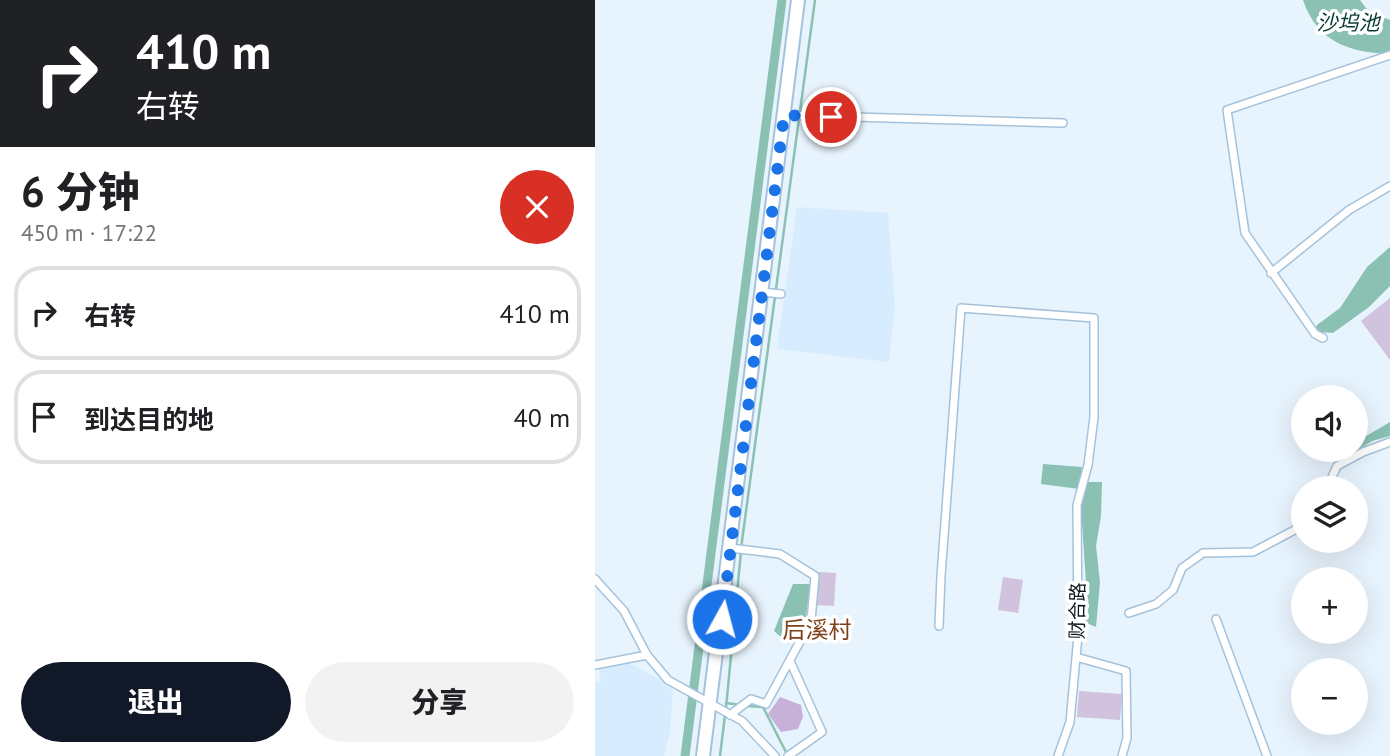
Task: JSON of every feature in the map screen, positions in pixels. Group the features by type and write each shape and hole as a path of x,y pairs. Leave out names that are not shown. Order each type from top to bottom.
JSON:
{"main road":[{"path":"703,756 713,707 789,115 798,0"}],"street":[{"path":"1323,338 1315,334 1245,233 1227,110 1390,55"},
{"path":"789,115 1063,123"},
{"path":"1271,273 1349,210 1390,186"},
{"path":"766,293 781,294"},
{"name":"财合路","path":"939,626 961,308 1094,318 1094,417 1088,465 1077,505 1078,636 1070,722 1058,756"},
{"path":"1332,476 1337,466 1390,442"},
{"path":"1129,613 1156,604 1173,590 1182,568 1203,553 1253,552 1291,532"},
{"path":"730,715 751,699 766,704 811,621 815,576 780,554 733,548"},
{"path":"595,579 624,611 646,654 668,680 742,721 775,756"},
{"path":"1216,619 1267,756"},
{"path":"595,665 646,654"},
{"path":"1076,657 1126,671 1127,738 1122,756"},
{"path":"790,661 822,732 790,755"}],"shaded area":[{"path":"797,207 888,213 895,307 889,362 777,349"},
{"path":"1390,298 1390,360 1361,321"},
{"path":"818,572 836,573 834,606 816,605"},
{"path":"1003,577 1023,580 1018,613 998,610"},
{"path":"627,662 659,679 673,691 670,733 664,756 595,756 595,682 601,681 599,666"},
{"path":"1079,691 1122,694 1120,720 1077,717"},
{"path":"780,697 801,705 803,717 798,729 781,732 768,714"}],"water":[{"name":"沙坞池","path":"1303,0 1360,0 1369,12 1390,20 1390,53 1356,50 1336,42 1313,21"},
{"path":"1390,247 1390,286 1369,307 1333,333 1320,332 1317,325 1340,308 1367,267"},
{"path":"1390,422 1390,436 1368,444 1368,435"},
{"path":"1043,464 1082,467 1079,489 1041,484"},
{"path":"1088,482 1102,482 1101,516 1096,546 1100,582 1096,627 1084,622 1086,583 1081,508"},
{"path":"793,584 810,584 805,626 789,644 774,631"}],"waterway":[{"path":"685,756 782,0"},
{"path":"726,708 742,541 815,0"},
{"path":"726,703 741,705"},
{"path":"747,706 763,707 788,756"},
{"path":"720,756 725,715"}],"district":[{"name":"后溪村","path":"817,630"}],"route":[{"path":"722,619 784,115 831,117"}]}
